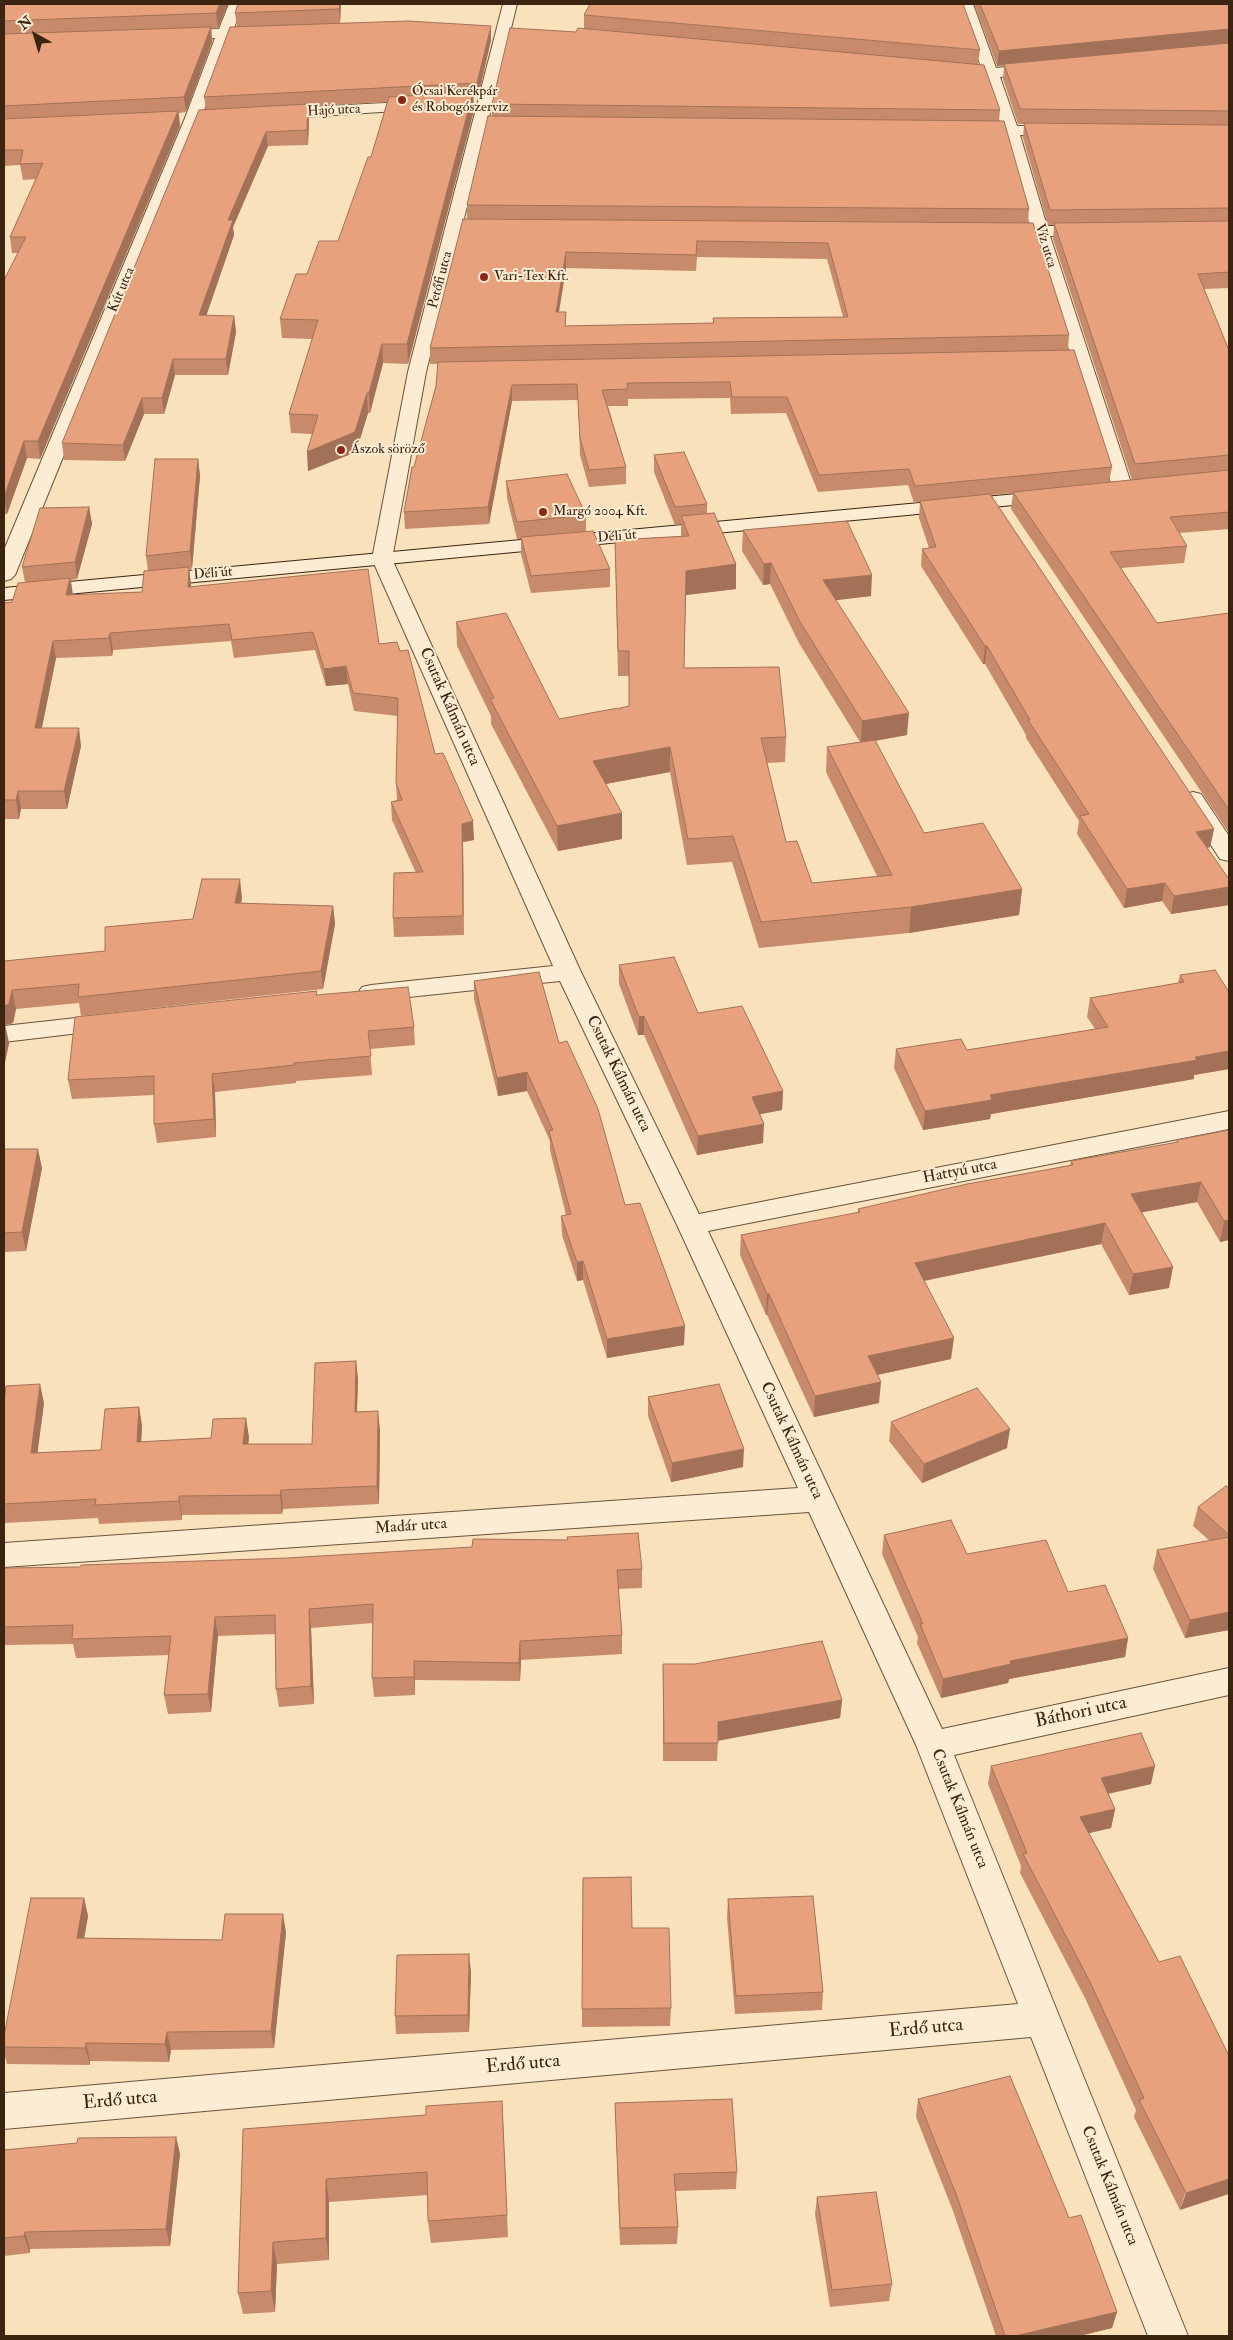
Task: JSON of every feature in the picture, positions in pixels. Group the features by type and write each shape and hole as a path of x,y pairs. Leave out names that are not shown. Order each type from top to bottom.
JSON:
{"street":[{"name":"Kút utca","path":"4,576 194,118 236,4"},
{"name":"Petőfi utca","path":"382,559 417,372 455,228 510,4"},
{"name":"Víz utca","path":"966,4 1011,130 1040,232 1123,489"},
{"path":"484,28 523,31"},
{"path":"157,36 282,32"},
{"path":"933,68 992,73 1061,66"},
{"path":"466,104 485,103"},
{"name":"Hajó utca","path":"252,115 437,105"},
{"path":"174,119 213,117"},
{"path":"479,125 499,125"},
{"path":"952,130 1081,131"},
{"path":"455,228 475,228"},
{"path":"981,231 1110,231"},
{"path":"1022,359 1081,358"},
{"path":"417,372 437,372"},
{"name":"Déli út","path":"4,594 382,559 1000,511 1064,495"},
{"name":"Csutak Kálmán utca","path":"382,559 568,972 691,1225 933,1744 1168,2336"},
{"path":"1180,780 1229,854"},
{"path":"350,996 568,972"},
{"path":"4,1034 132,1020"},
{"name":"Hattyú utca","path":"691,1225 1229,1120"},
{"name":"Madár utca","path":"4,1555 818,1499"},
{"name":"Báthori utca","path":"933,1744 1229,1681"},
{"name":"Erdő utca","path":"4,2111 1042,2019"}],"building":[{"path":"4,4 220,4 216,13 4,21"},
{"path":"238,4 340,4 339,9 235,13"},
{"path":"590,4 963,4 980,50 584,15"},
{"path":"980,4 1229,4 1229,29 999,51"},
{"path":"408,21 491,26 477,83 204,97 230,27"},
{"path":"211,27 184,97 4,106 4,34"},
{"path":"510,28 576,32 578,28 984,65 1000,110 492,104"},
{"path":"1229,43 1229,111 1020,109 1004,64"},
{"path":"473,92 407,344 382,344 369,393 367,393 355,432 307,452 318,415 289,414 318,320 280,319 296,274 307,274 319,241 338,241 368,157 371,157 389,97"},
{"path":"308,104 307,130 266,132 228,220 233,220 199,315 234,316 226,359 173,359 162,398 142,398 123,445 62,443 199,110"},
{"path":"178,111 38,441 24,441 4,497 4,280 26,237 10,237 43,163 20,164 23,150 4,150 4,119"},
{"path":"488,116 1004,121 1029,209 467,205"},
{"path":"1024,123 1229,125 1229,208 1050,210"},
{"path":"463,219 1033,223 1069,335 430,348","holes":["697,241 828,243 848,317 713,318 714,323 565,326 566,312 556,312 566,252 696,255"]},
{"path":"1229,221 1229,272 1198,274 1229,348 1229,455 1135,464 1054,223"},
{"path":"1074,350 1112,467 915,486 909,469 819,475 787,397 732,397 730,382 627,383 628,389 602,390 626,467 589,470 580,438 577,384 512,385 488,507 404,512 412,467 414,467 436,386 438,362"},
{"path":"684,452 707,504 675,507 654,455"},
{"path":"155,459 198,459 190,551 146,556"},
{"path":"1229,470 1229,512 1170,517 1187,546 1110,552 1157,623 1229,613 1229,810 1013,492"},
{"path":"567,474 586,515 517,522 506,481"},
{"path":"990,494 1214,829 1196,832 1229,879 1229,887 1174,896 1165,883 1127,889 1080,816 1089,814 1028,720 1030,720 987,646 985,646 922,549 936,547 920,501"},
{"path":"89,507 75,562 22,567 40,508"},
{"path":"714,513 736,564 686,571 684,668 779,667 786,737 761,738 786,842 797,841 812,883 892,875 827,747 875,740 924,833 983,823 1022,889 911,907 761,922 733,836 688,839 670,747 593,761 622,813 557,826 490,699 494,698 456,622 506,613 559,719 618,708 620,710 620,708 629,706 629,651 618,651 615,540 689,536 681,516"},
{"path":"847,521 872,575 823,580 909,713 862,721 800,622 771,563 764,564 743,530"},
{"path":"593,531 610,569 531,576 521,537"},
{"path":"189,567 188,587 368,569 379,644 397,642 400,651 408,650 435,754 443,753 473,821 462,824 463,916 393,918 394,873 423,872 391,802 402,800 396,783 398,698 353,693 346,666 324,669 313,632 232,640 229,624 110,633 109,638 53,641 35,728 79,728 64,791 18,791 16,800 4,800 4,603 12,602 18,583 70,578 66,595 142,592 144,571"},
{"path":"202,879 240,879 235,903 333,906 321,971 78,997 79,984 12,990 9,1004 4,1006 4,961 105,951 105,927 193,919"},
{"path":"674,957 698,1013 742,1006 783,1091 752,1097 764,1124 698,1136 644,1016 639,1017 619,965"},
{"path":"1215,970 1229,992 1229,1051 1195,1057 1197,1060 990,1095 992,1100 925,1111 896,1049 961,1039 967,1050 1108,1027 1090,998 1184,982 1180,975"},
{"path":"539,972 559,1043 567,1041 598,1109 625,1205 640,1203 685,1326 607,1339 583,1261 577,1262 561,1216 571,1214 549,1131 553,1130 527,1072 497,1078 474,981"},
{"path":"408,987 414,1027 368,1031 371,1056 294,1063 294,1065 212,1074 214,1119 154,1124 154,1076 68,1080 75,1017 317,991 316,995"},
{"path":"1229,1130 1229,1220 1224,1221 1201,1182 1131,1194 1173,1267 1133,1274 1105,1223 915,1263 954,1338 868,1356 881,1382 815,1396 741,1235 860,1212 858,1209 967,1184 1073,1165 1071,1161 1178,1142 1177,1140"},
{"path":"4,1149 38,1149 22,1232 4,1233"},
{"path":"356,1361 355,1412 378,1411 377,1486 281,1490 280,1495 179,1496 179,1501 95,1505 96,1499 4,1504 4,1403 6,1386 40,1384 31,1453 101,1450 105,1409 139,1407 137,1442 211,1438 213,1419 246,1418 243,1444 312,1444 315,1363"},
{"path":"719,1384 744,1449 672,1463 648,1397"},
{"path":"977,1388 1010,1429 924,1464 891,1422"},
{"path":"1226,1486 1229,1488 1229,1535 1198,1507"},
{"path":"951,1520 967,1554 1046,1540 1068,1592 1105,1585 1128,1638 1010,1661 1011,1664 943,1679 920,1624 923,1624 884,1535"},
{"path":"638,1533 642,1569 617,1570 622,1635 520,1641 519,1663 414,1661 414,1677 372,1678 373,1604 309,1609 311,1686 276,1689 275,1615 215,1617 208,1694 164,1695 171,1636 72,1639 73,1625 4,1627 4,1568 80,1567 81,1565 287,1558 472,1547 473,1539 568,1540 567,1537"},
{"path":"1229,1537 1229,1612 1190,1620 1157,1550"},
{"path":"822,1641 842,1700 718,1722 718,1743 664,1743 663,1664 695,1664"},
{"path":"1141,1733 1155,1766 1101,1778 1115,1809 1080,1817 1159,1962 1180,1956 1229,2056 1229,2179 1186,2193 1139,2100 1144,2098 1089,1980 1023,1854 1027,1853 991,1766"},
{"path":"631,1877 632,1928 669,1928 671,2008 582,2009 583,1878"},
{"path":"813,1896 823,1992 736,1996 728,1899"},
{"path":"31,1898 84,1898 77,1938 222,1940 225,1914 283,1914 271,2031 167,2032 165,2044 86,2043 85,2048 4,2047 4,2036"},
{"path":"469,1954 468,2015 395,2016 397,1955"},
{"path":"1010,2076 1069,2218 1081,2215 1117,2312 1015,2336 1005,2336 956,2194 918,2099"},
{"path":"732,2099 737,2172 674,2174 678,2227 620,2228 615,2103"},
{"path":"502,2101 507,2215 428,2221 427,2172 326,2179 326,2238 273,2242 271,2291 238,2293 243,2129 426,2115 426,2106"},
{"path":"176,2137 166,2229 25,2232 24,2236 4,2238 4,2150 77,2143 78,2138"},
{"path":"876,2192 892,2284 832,2290 817,2197"}],"place":[{"name":"Ócsai Kerékpár és Robogószerviz","path":"402,100"},
{"name":"Vari-Tex Kft.","path":"484,277"},
{"name":"Ászok söröző","path":"341,450"},
{"name":"Margó 2004 Kft.","path":"543,512"}]}
